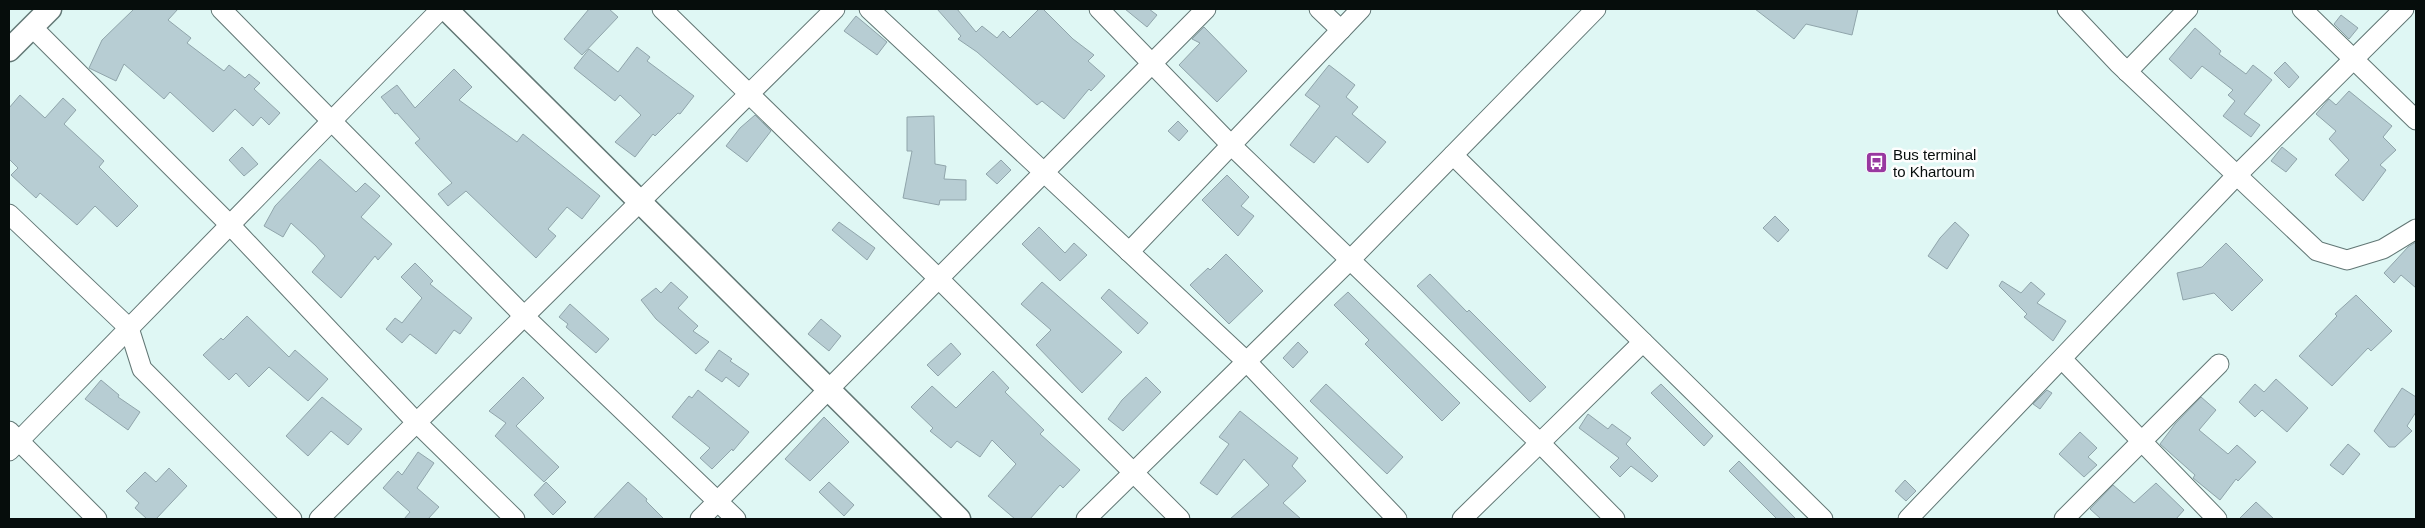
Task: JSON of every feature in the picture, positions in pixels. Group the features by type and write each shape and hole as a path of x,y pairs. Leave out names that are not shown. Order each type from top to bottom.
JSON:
{"street":[{"path":"9,50 50,9"},
{"path":"221,9 525,317 716,503 736,519"},
{"path":"97,519 12,441 129,328 441,9"},
{"path":"446,9 826,390 959,519"},
{"path":"662,9 938,278 1180,519"},
{"path":"319,519 835,9"},
{"path":"869,9 1246,361 1397,519"},
{"path":"1099,9 1231,145 1351,259 1616,519"},
{"path":"700,519 1206,9"},
{"path":"1319,9 1341,30"},
{"path":"1129,252 1362,9"},
{"path":"1086,519 1351,259 1596,9"},
{"path":"2067,9 2127,72 2317,251 2346,260 2383,249 2416,229"},
{"path":"2127,72 2188,9"},
{"path":"2302,9 2416,120"},
{"path":"1908,519 2236,176 2404,9"},
{"path":"32,27 230,225 418,423 515,519"},
{"path":"1453,155 1824,519"},
{"path":"9,214 129,328 142,369 292,519"},
{"path":"1462,519 1643,342"},
{"path":"2062,359 2217,519"},
{"path":"2064,519 2219,364"}],"building":[{"path":"134,9 178,9 168,20 191,38 187,43 224,71 229,65 245,78 249,74 260,83 254,89 280,113 269,125 261,117 253,126 235,109 213,132 170,92 164,99 124,64 116,81 89,68 102,40"},
{"path":"589,9 609,9 618,17 582,55 564,39"},
{"path":"937,9 957,9 976,32 982,26 997,38 1003,31 1010,38 1039,9 1043,9 1073,39 1094,55 1088,61 1105,76 1091,91 1089,89 1064,119 1042,101 1037,105 977,52 958,39 961,36"},
{"path":"1125,9 1149,9 1157,15 1147,27"},
{"path":"1755,9 1858,9 1852,35 1806,24 1794,39"},
{"path":"2341,15 2358,28 2349,39 2334,24"},
{"path":"856,16 887,42 877,55 844,31"},
{"path":"1204,27 1247,71 1217,102 1179,65 1200,43 1192,39"},
{"path":"2195,28 2221,51 2219,54 2246,74 2253,65 2272,80 2244,114 2260,125 2251,137 2223,116 2235,101 2228,95 2233,90 2202,66 2191,79 2169,59"},
{"path":"637,47 650,57 647,61 694,96 680,114 678,113 655,136 653,134 635,157 615,142 641,115 620,95 615,101 574,68 589,49 618,72"},
{"path":"2285,62 2299,77 2289,88 2274,73"},
{"path":"1329,65 1355,85 1346,97 1358,107 1352,114 1386,142 1368,163 1336,136 1314,163 1290,145 1320,106 1305,95"},
{"path":"454,69 472,87 459,100 517,142 523,134 600,196 582,219 567,207 548,229 556,236 536,258 466,191 448,206 438,194 452,183 415,143 420,139 381,97 397,85 415,108"},
{"path":"2349,91 2392,126 2383,137 2396,150 2380,165 2386,170 2363,201 2335,175 2349,160 2329,139 2336,131 2316,114 2329,99 2336,105"},
{"path":"20,95 45,118 63,98 76,110 64,124 104,161 99,167 138,206 117,227 95,206 77,225 40,193 36,198 11,175 18,168 9,159 9,108"},
{"path":"755,115 771,131 747,162 726,146 740,128"},
{"path":"934,116 935,164 946,166 944,179 966,180 966,200 940,200 939,205 903,198 912,151 907,151 907,117"},
{"path":"1178,121 1188,131 1179,141 1168,131"},
{"path":"242,147 258,164 244,176 229,160"},
{"path":"2282,147 2297,159 2286,172 2271,161"},
{"path":"320,159 356,192 365,183 380,196 361,217 392,244 378,260 375,256 341,298 312,272 325,256 316,246 291,223 283,237 264,226 275,206"},
{"path":"1001,160 1011,170 997,184 986,174"},
{"path":"1227,175 1249,197 1241,206 1254,216 1238,236 1202,200"},
{"path":"1775,216 1789,230 1778,242 1763,228"},
{"path":"839,222 875,248 867,260 832,230"},
{"path":"1955,222 1969,235 1947,269 1928,256 1940,238"},
{"path":"1039,227 1065,253 1074,243 1087,255 1060,281 1022,244"},
{"path":"2416,242 2416,288 2401,275 2394,283 2384,273 2408,247"},
{"path":"2226,243 2263,280 2232,311 2214,293 2183,300 2177,273 2202,267"},
{"path":"1226,254 1263,291 1229,324 1190,285 1208,268 1210,270"},
{"path":"415,263 433,281 430,284 472,318 460,334 454,330 436,354 410,334 402,343 386,329 395,318 402,323 422,298 401,277"},
{"path":"1430,274 1546,387 1530,402 1417,286"},
{"path":"2002,281 2021,293 2031,282 2045,294 2037,303 2066,321 2053,341 2024,317 2027,314 1999,286"},
{"path":"671,282 688,297 678,308 698,326 693,331 709,342 696,354 656,319 641,300 656,288 661,293"},
{"path":"1042,282 1122,352 1082,393 1036,345 1051,330 1021,304"},
{"path":"1109,289 1148,323 1138,334 1101,298"},
{"path":"1348,292 1460,403 1442,421 1365,344 1369,340 1334,305"},
{"path":"2356,295 2392,331 2371,351 2368,348 2332,386 2299,356 2337,316 2335,314"},
{"path":"570,304 609,339 596,353 566,327 568,324 559,317"},
{"path":"247,316 289,357 295,350 328,379 308,401 269,367 249,387 236,373 229,380 203,355 221,338 223,340"},
{"path":"821,319 841,336 829,351 808,334"},
{"path":"1298,342 1308,352 1293,368 1283,358"},
{"path":"951,343 961,354 938,376 927,365"},
{"path":"719,350 732,359 730,361 749,374 739,387 726,377 722,382 705,370"},
{"path":"993,371 1009,388 1005,392 1044,430 1040,434 1080,470 1063,488 1060,485 1030,519 1015,519 988,496 1016,464 992,440 980,457 957,441 951,448 930,431 933,428 911,407 932,386 956,408"},
{"path":"523,377 544,398 516,426 559,467 544,482 495,436 506,423 489,411"},
{"path":"1146,377 1161,392 1123,431 1108,419 1122,400"},
{"path":"2276,379 2308,408 2287,432 2262,410 2255,417 2239,402 2255,384 2264,392"},
{"path":"101,380 119,395 118,397 140,412 128,430 85,399"},
{"path":"1326,384 1403,457 1387,474 1310,401"},
{"path":"1661,384 1713,436 1704,446 1651,393"},
{"path":"2402,388 2416,397 2416,412 2407,426 2412,431 2395,447 2389,447 2374,431"},
{"path":"698,390 749,432 733,451 732,449 712,469 700,458 710,448 672,417 689,396 692,398"},
{"path":"2047,390 2052,393 2040,409 2033,404"},
{"path":"322,397 362,429 348,445 331,431 308,456 286,436"},
{"path":"2201,397 2216,410 2199,430 2228,454 2237,445 2256,462 2238,481 2236,479 2220,500 2193,478 2195,475 2160,444 2175,424"},
{"path":"1240,411 1298,458 1292,466 1306,481 1283,503 1301,519 1230,519 1269,485 1244,459 1217,495 1200,483 1229,444 1219,437"},
{"path":"1588,414 1608,429 1612,424 1631,438 1626,444 1658,476 1652,482 1631,466 1620,477 1610,467 1619,458 1579,428"},
{"path":"824,417 849,442 810,481 785,459"},
{"path":"2080,432 2097,448 2088,457 2097,465 2084,477 2059,454"},
{"path":"2348,444 2360,454 2343,475 2330,465"},
{"path":"418,452 434,463 417,488 439,507 428,519 404,519 410,512 383,488 398,471 402,475"},
{"path":"1739,461 1796,519 1777,519 1729,471"},
{"path":"169,468 187,486 156,519 147,519 135,508 139,503 126,491 145,472 156,482"},
{"path":"1905,480 1916,491 1906,501 1895,491"},
{"path":"546,482 566,502 553,515 534,495"},
{"path":"628,482 647,499 646,501 664,519 593,519"},
{"path":"829,482 854,505 844,516 819,492"},
{"path":"2156,483 2184,510 2176,519 2101,519 2090,509 2113,485 2134,503"},
{"path":"2256,502 2274,519 2239,519"}],"place":[{"name":"Bus terminal to Khartoum","path":"1877,163"}]}
